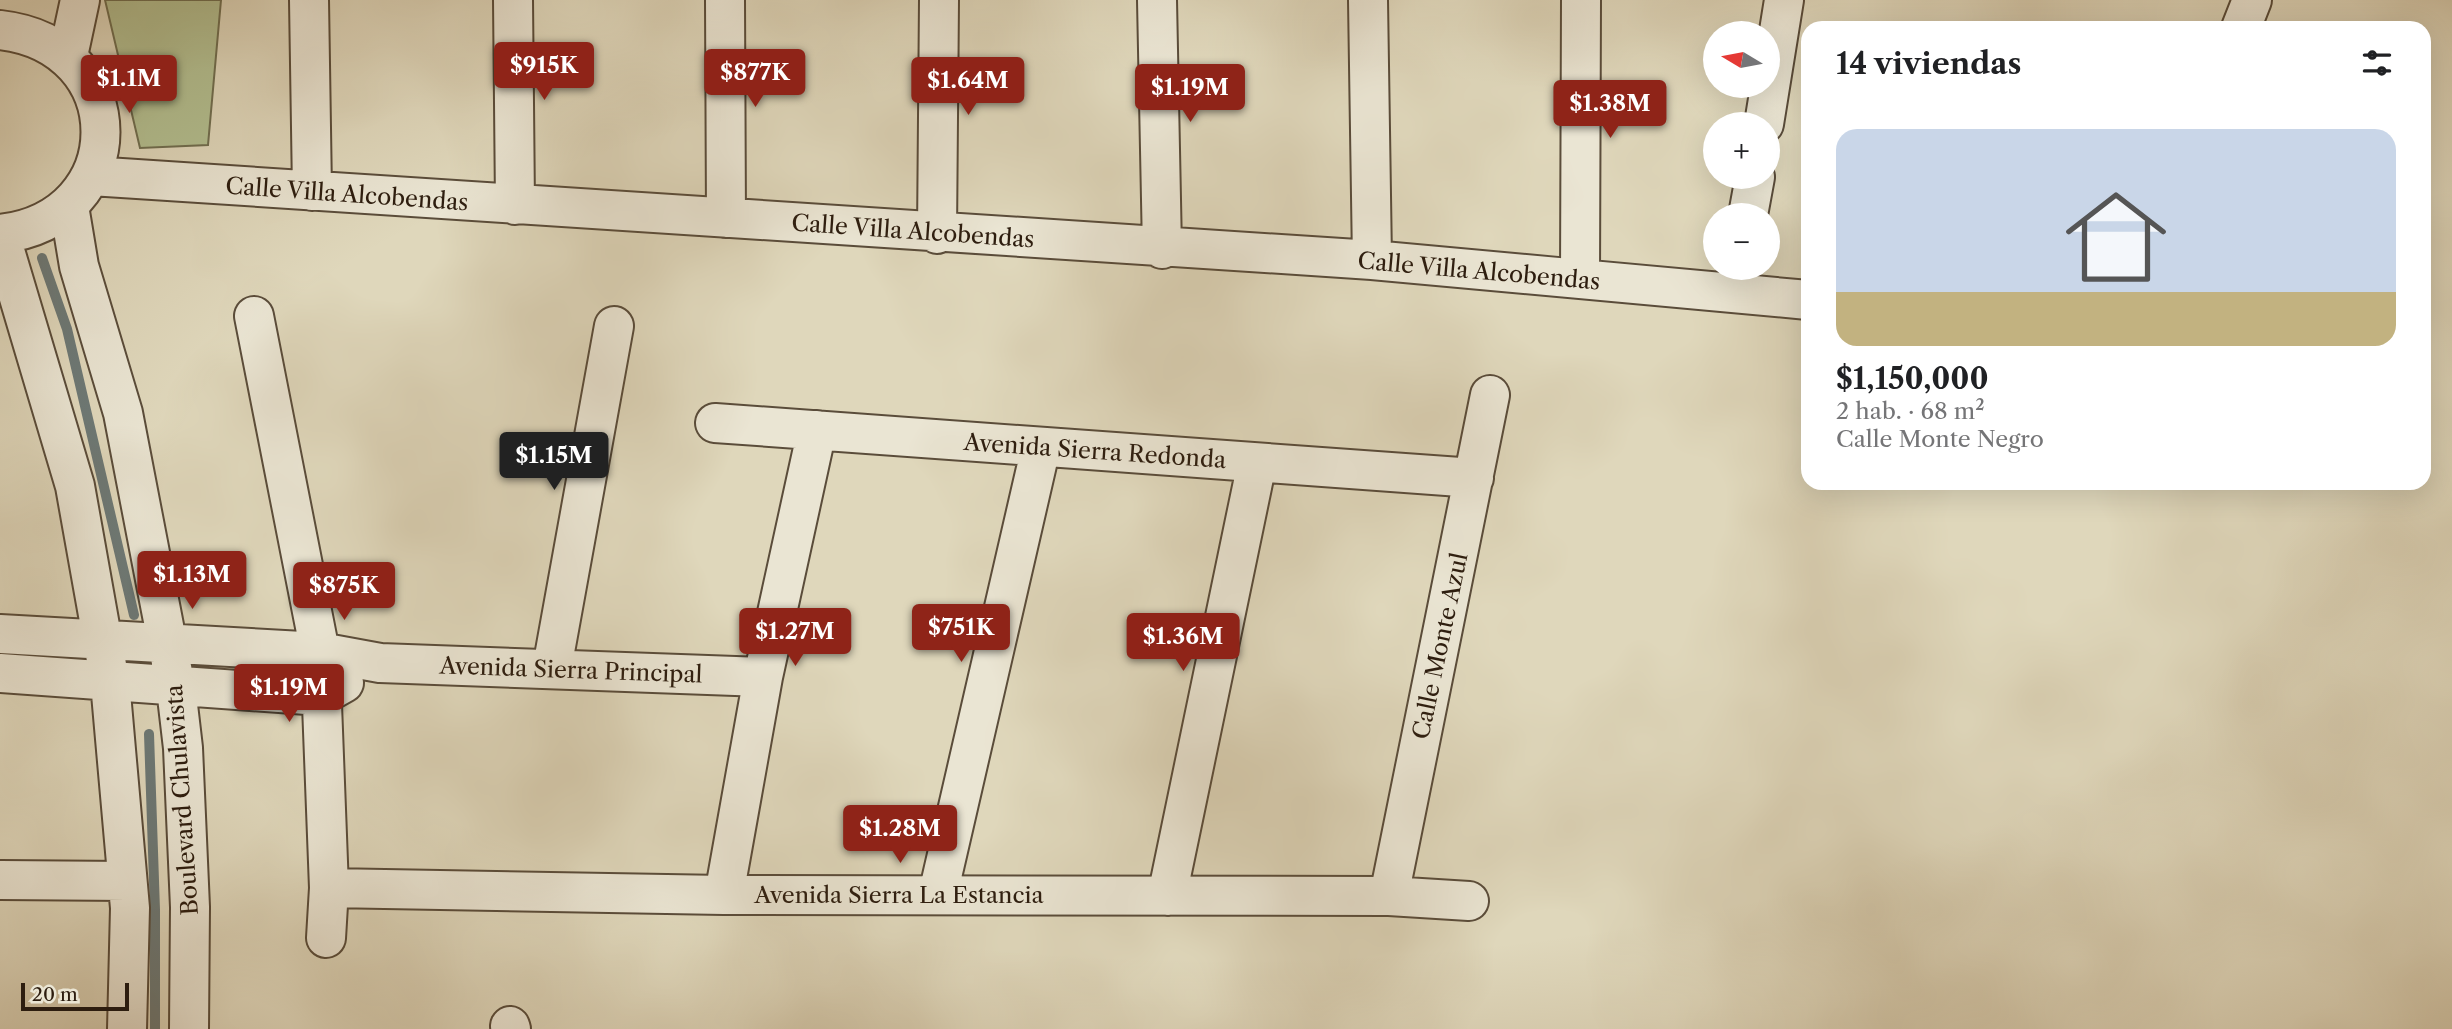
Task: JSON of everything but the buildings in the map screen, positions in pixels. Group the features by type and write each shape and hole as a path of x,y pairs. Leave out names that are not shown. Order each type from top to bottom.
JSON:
{"street":[{"path":"0,16 4,0"},
{"path":"68,56 80,0"},
{"path":"309,0 312,191"},
{"path":"513,0 515,205"},
{"path":"726,0 726,218"},
{"path":"937,234 939,0"},
{"path":"1157,0 1162,249"},
{"path":"1368,0 1372,260"},
{"path":"1580,279 1581,0"},
{"path":"1769,112 1791,65 1784,0"},
{"path":"2244,21 2252,0"},
{"name":"Boulevard Chulavista","path":"0,30 22,33 47,42 68,56 88,82 99,112 100,145 80,191 79,266 123,413 176,688 183,748 190,907 189,1029"},
{"path":"80,191 49,221 25,231 0,234 75,486 110,682 130,908 127,1029"},
{"name":"Calle Villa Alcobendas","path":"80,191 312,191 1162,249 1372,260 1580,279 1737,281 1801,298"},
{"path":"254,316 320,652 329,888 326,938"},
{"path":"552,668 614,326"},
{"name":"Calle Monte Azul","path":"1388,896 1490,395"},
{"name":"Avenida Sierra Redonda","path":"715,423 1474,478"},
{"path":"724,895 763,677 817,430"},
{"path":"938,894 1041,447"},
{"path":"1167,896 1257,463"},
{"name":"Avenida Sierra Principal","path":"0,634 320,652 380,663 763,677"},
{"path":"0,673 176,688 321,696 380,663"},
{"path":"0,880 127,881"},
{"name":"Avenida Sierra La Estancia","path":"329,888 724,895 1388,896 1469,901"}],"green space":[{"path":"105,0 221,0 208,145 140,148"}],"waterway":[{"path":"42,258 67,329 134,615"},
{"path":"149,734 155,910 155,1029"}]}
